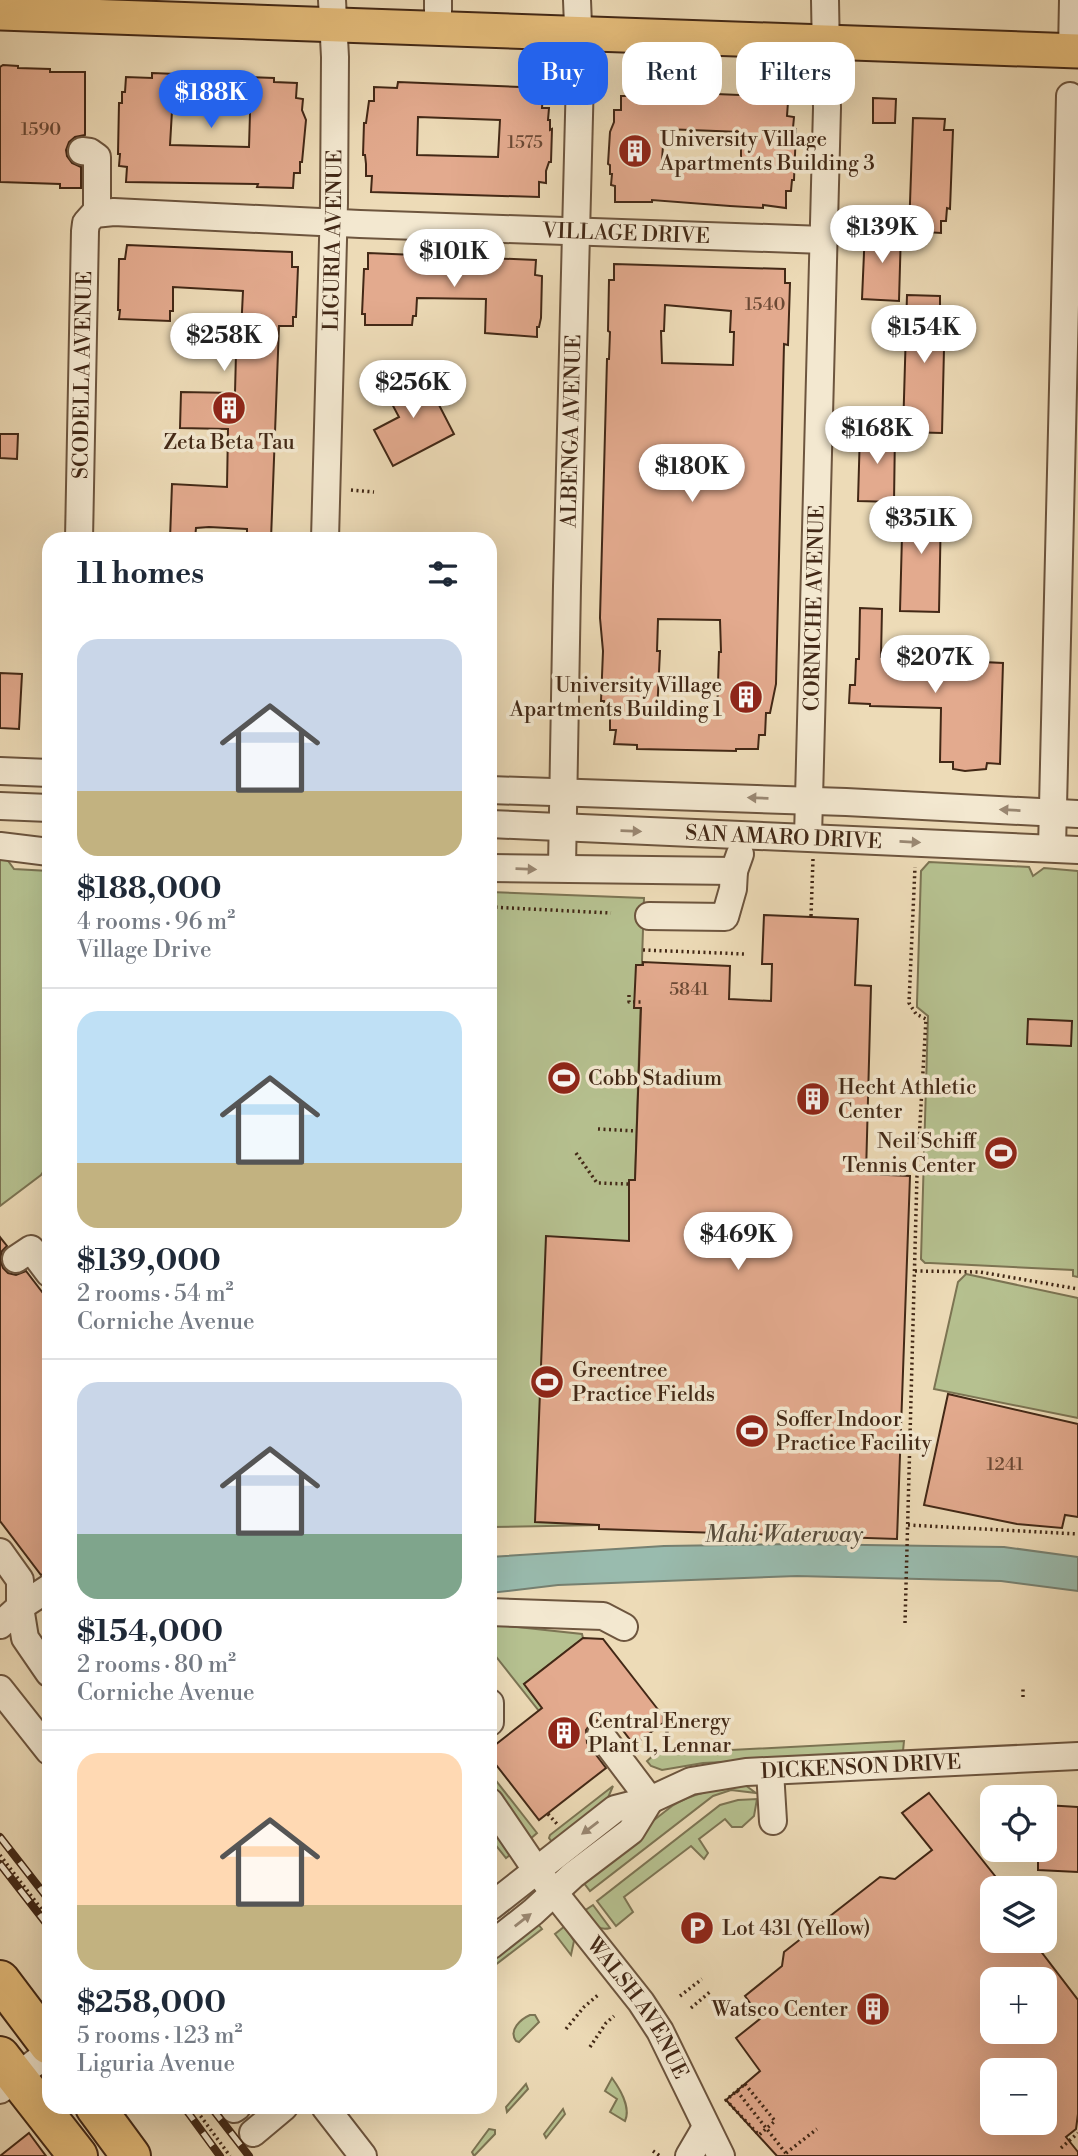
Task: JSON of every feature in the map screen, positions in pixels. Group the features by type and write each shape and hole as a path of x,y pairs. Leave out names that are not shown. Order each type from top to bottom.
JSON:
{"highway":[{"path":"0,1980 42,2036"},
{"path":"5,2075 78,2156"},
{"path":"100,2114 131,2156"}],"main road":[{"path":"0,13 55,8 438,14 579,33 802,42"},
{"path":"855,44 1075,51"}],"street":[{"name":"ALBENGA AVENUE","path":"562,867 579,33 577,0"},
{"name":"CORNICHE AVENUE","path":"825,0 827,42"},
{"path":"1073,0 1075,51"},
{"name":"LIGURIA AVENUE","path":"326,532 334,223 332,12"},
{"path":"1065,849 1070,96"},
{"name":"CORNICHE AVENUE","path":"811,845 826,105"},
{"name":"SCODELLA AVENUE","path":"79,532 85,232 86,223 96,214 97,157 82,151"},
{"name":"VILLAGE DRIVE","path":"96,214 114,212 334,223 824,240"},
{"path":"0,771 42,773"},
{"name":"SAN AMARO DRIVE","path":"497,790 810,800 1066,813"},
{"path":"0,806 42,808"},
{"name":"SAN AMARO DRIVE","path":"497,824 744,836 811,845 1065,849"},
{"path":"649,916 725,917 744,836"},
{"path":"0,846 42,851"},
{"path":"497,868 734,871"},
{"path":"16,1259 31,1249 42,1264"},
{"path":"0,1552 20,1580 32,1589"},
{"path":"0,1625 32,1589"},
{"path":"32,1589 25,1638 42,1663"},
{"path":"497,1612 603,1616 624,1627"},
{"path":"0,1689 42,1742"},
{"path":"497,1940 573,1875 631,1831 650,1800 601,1735"},
{"name":"DICKENSON DRIVE","path":"497,1902 615,1809 650,1800 707,1776 1078,1756"},
{"path":"770,1771 773,1821"},
{"name":"WALSH AVENUE","path":"497,1812 537,1871 641,2001 660,2031 721,2156"},
{"path":"5,2075 42,2056"},
{"path":"253,2133 276,2114"},
{"path":"330,2114 363,2156"},
{"path":"689,2156 706,2127"}],"path":[{"path":"351,490 374,492"},
{"path":"811,845 811,916"},
{"path":"905,1623 915,1271 926,1020 912,1009 909,1003 916,858"},
{"path":"497,907 611,913"},
{"path":"643,950 745,954"},
{"path":"629,995 629,1002 642,1002"},
{"path":"597,1129 637,1130"},
{"path":"576,1153 597,1183 629,1184"},
{"path":"915,1271 980,1272 1078,1289"},
{"path":"908,1525 1078,1534"},
{"path":"1023,1689 1023,1697"},
{"path":"666,1715 668,1751"},
{"path":"548,1814 558,1825"},
{"path":"0,1855 42,1910"},
{"path":"680,1996 702,1979"},
{"path":"691,2008 711,1991"},
{"path":"566,2029 598,1995"},
{"path":"590,2047 614,2016"},
{"path":"745,2084 775,2121 759,2136 726,2100 737,2091 745,2084"},
{"path":"737,2091 787,2154 817,2129"},
{"path":"199,2114 230,2156"},
{"path":"1067,2136 1063,2147 1078,2133"},
{"path":"653,2151 660,2156"}],"green space":[{"path":"0,858 6,858 14,869 42,871 42,1174 0,1206"},
{"name":"Neil Schiff Tennis Center","path":"929,862 1029,867 1033,876 1044,868 1078,871 1078,1277 1073,1276 1073,1270 925,1263 921,1259 928,1016 917,1007 917,1003 921,871"},
{"path":"497,892 644,898 635,1180 629,1180 629,1211 635,1212 599,1525 497,1527"},
{"path":"966,1274 1078,1298 1078,1418 934,1389 958,1282"},
{"path":"497,1625 582,1634 583,1638 524,1684 542,1708 539,1711 497,1658"},
{"path":"904,1741 903,1751 900,1753 703,1763 662,1770 651,1766 647,1761 655,1754"},
{"path":"497,1782 537,1833 529,1840 497,1792"},
{"path":"745,1785 756,1793 731,1790 713,1796 590,1891 580,1878 672,1806 698,1794"},
{"path":"613,1786 607,1800 553,1843 550,1835"},
{"path":"757,1799 754,1816 742,1827 732,1827 725,1819 699,1839 708,1853 704,1859 691,1846 624,1897 633,1912 616,1926 597,1901 720,1805"},
{"path":"497,1836 510,1855 506,1858 497,1847"},
{"path":"593,1905 610,1928 598,1927 592,1922 584,1911"},
{"path":"538,1924 542,1929 497,1964 497,1956"},
{"path":"565,1926 574,1941 571,1955 555,1934"},
{"path":"530,2015 535,2015 539,2022 519,2042 516,2041 515,2029"},
{"path":"612,2078 626,2105 625,2121 610,2112 617,2099 605,2091"},
{"path":"526,2084 528,2089 507,2112 506,2107"},
{"path":"563,2109 565,2114 546,2138 544,2134"},
{"path":"489,2129 495,2130 495,2134 474,2156 472,2152"}],"shaded area":[{"name":"Mahi Waterway","path":"797,1544 1004,1547 1078,1557 1078,1591 1001,1581 797,1576 558,1585 497,1592 497,1557 664,1546"}],"building":[{"path":"3,65 50,69 50,72 85,72 85,135 75,137 66,150 72,163 81,167 81,188 60,188 60,184 0,182 0,67"},
{"path":"152,73 274,78 274,82 297,83 296,98 303,99 302,110 306,120 300,173 294,173 293,188 257,187 258,184 126,182 127,167 119,166 119,103 122,103 122,92 125,92 126,77 152,78","holes":["172,111 250,113 249,147 170,145"]},
{"path":"398,82 518,87 518,105 542,105 542,108 549,108 548,120 550,130 552,129 551,162 546,171 546,183 539,182 539,197 371,192 372,176 366,176 363,155 364,123 369,101 374,101 374,87 397,88","holes":["418,117 500,120 498,157 417,155"]},
{"name":"University Village Apartments Building 3","path":"722,94 736,95 736,105 788,105 787,116 794,117 793,128 796,129 794,180 791,191 786,191 786,208 652,200 615,202 615,186 611,185 612,174 608,164 614,110 621,110 621,96 622,105 722,105","holes":["664,129 741,132 741,165 693,162 692,167 662,161"]},
{"path":"873,98 896,99 895,123 873,123"},
{"path":"913,118 945,119 944,130 953,130 950,209 947,208 946,221 941,221 941,233 909,231"},
{"path":"865,230 901,231 899,301 862,299"},
{"path":"127,245 292,252 292,267 298,267 296,317 293,317 293,326 279,326 271,532 209,527 196,528 196,532 170,532 172,484 227,487 228,429 180,428 181,392 235,393 236,353 240,353 243,291 173,287 173,311 170,311 170,321 119,319 119,259 125,259"},
{"path":"368,253 536,260 535,275 542,276 541,318 537,337 485,333 486,299 417,298 416,316 413,316 412,325 365,325 365,314 362,314 364,269 368,269"},
{"path":"614,264 785,269 785,283 790,283 788,345 784,344 776,684 770,713 766,713 765,735 759,735 758,749 637,749 637,745 614,744 616,730 610,730 610,708 605,708 604,701 601,701 603,651 600,618 610,332 609,280 614,280","holes":["665,305 731,311 730,332 734,332 733,365 662,363 661,331 664,331","658,619 720,620 717,717 657,714 660,651 657,651"]},
{"path":"907,295 940,296 940,307 945,307 942,433 903,432"},
{"path":"421,370 454,434 393,466 374,430 399,417 384,389"},
{"path":"860,431 895,431 894,502 858,501"},
{"path":"0,434 18,434 17,459 0,458"},
{"path":"903,498 935,499 934,510 941,510 939,612 900,611"},
{"path":"860,608 882,609 881,657 1003,663 1000,764 987,763 986,769 965,771 953,769 953,762 940,762 941,708 849,703 850,685 855,685 856,659 859,659"},
{"path":"0,673 22,674 19,729 0,728"},
{"path":"764,915 858,919 855,985 871,986 866,1174 910,1176 897,1539 599,1529 599,1525 535,1522 546,1236 629,1241 629,1180 635,1180 641,1008 634,1008 636,965 643,965 643,962 730,966 729,999 771,1001 772,964 762,964"},
{"path":"1028,1019 1072,1021 1071,1046 1027,1044"},
{"path":"0,1237 7,1246 0,1259"},
{"path":"0,1259 8,1273 16,1275 26,1271 42,1292 42,1575 0,1521"},
{"path":"948,1394 1078,1424 1078,1517 1065,1515 1062,1528 1017,1524 924,1505"},
{"name":"Central Energy Plant 1, Lennar","path":"583,1638 603,1639 663,1716 663,1723 634,1745 615,1720 611,1723 600,1719 591,1723 586,1730 587,1743 606,1768 539,1820 497,1766 497,1743 542,1708 524,1684"},
{"name":"Watsco Center","path":"929,1793 980,1857 980,1862 984,1862 995,1876 980,1876 980,1953 1042,1953 1053,1967 980,1967 980,2044 1057,2044 1057,1972 1078,2000 1078,2114 1076,2129 1066,2137 1078,2152 1078,2156 777,2156 726,2100 760,2071 736,2038 761,2018 745,1996 782,1966 784,1952 880,1877 895,1879 932,1850 902,1813"},
{"path":"1057,1806 1078,1807 1078,1872 1038,1870 1038,1862 1057,1862"},
{"path":"29,2133 46,2156 0,2156"}],"railway":[{"path":"0,1837 42,1891"},
{"path":"0,1864 42,1918"},
{"path":"189,2114 220,2156"},
{"path":"216,2114 249,2156"}],"place":[{"name":"University Village Apartments Building 3","path":"635,151"},
{"name":"Zeta Beta Tau","path":"229,408"},
{"name":"University Village Apartments Building 1","path":"746,697"},
{"name":"Cobb Stadium","path":"564,1078"},
{"name":"Hecht Athletic Center","path":"813,1099"},
{"name":"Neil Schiff Tennis Center","path":"1001,1153"},
{"name":"Greentree Practice Fields","path":"547,1382"},
{"name":"Soffer Indoor Practice Facility","path":"752,1431"},
{"name":"Central Energy Plant 1, Lennar","path":"564,1733"},
{"name":"Lot 431 (Yellow)","path":"697,1928"},
{"name":"Watsco Center","path":"873,2009"}]}
